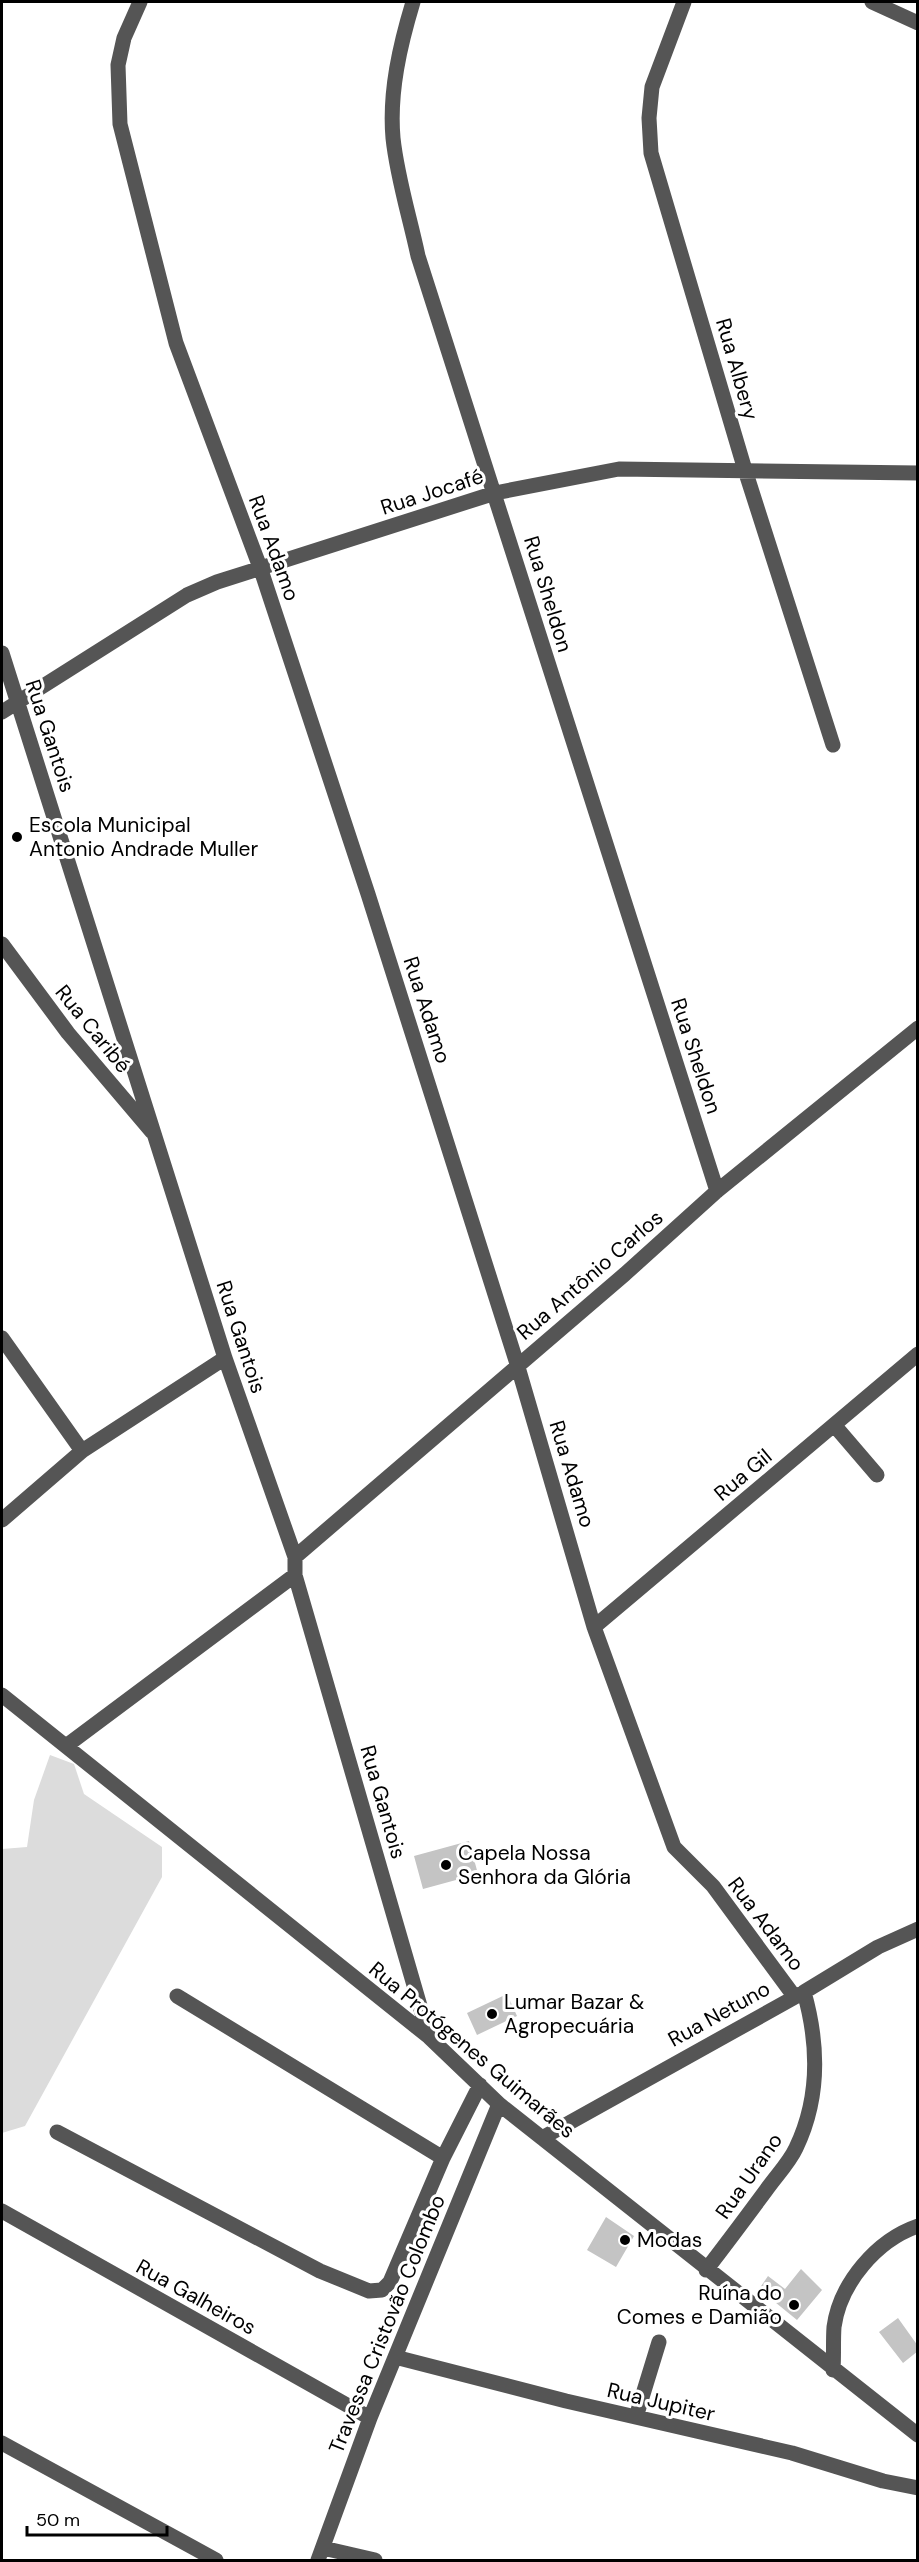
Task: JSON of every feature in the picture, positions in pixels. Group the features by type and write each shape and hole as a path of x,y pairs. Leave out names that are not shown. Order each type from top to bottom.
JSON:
{"street":[{"name":"Rua Adamo","path":"140,2 124,38 118,65 120,124 176,343 261,570 368,894 518,1367 594,1627 674,1847 713,1887 799,1994"},
{"name":"Rua Sheldon","path":"413,2 402,39 394,90 393,138 418,256 717,1191"},
{"name":"Rua Albery","path":"684,2 652,87 649,118 651,153 745,470 833,745"},
{"path":"872,2 918,23"},
{"name":"Rua Jocafé","path":"2,712 188,595 217,582 261,570 495,493 619,469 918,472"},
{"name":"Rua Gantois","path":"2,652 225,1358 294,1557 295,1575 429,2037"},
{"name":"Rua Caribé","path":"2,944 68,1033 156,1137"},
{"name":"Rua Antônio Carlos","path":"294,1557 518,1367 717,1191 918,1028"},
{"path":"2,1338 82,1450"},
{"name":"Rua Gil","path":"594,1627 918,1354"},
{"path":"2,1520 82,1450 225,1358"},
{"path":"835,1426 877,1475"},
{"path":"66,1746 295,1575"},
{"name":"Rua Protógenes Guimarães","path":"2,1695 429,2037 499,2104 918,2436"},
{"name":"Rua Netuno","path":"542,2138 799,1994 878,1947 918,1929"},
{"name":"Rua Urano","path":"706,2270 795,2151 809,2117 815,2084 815,2047 813,2023 799,1994"},
{"path":"177,1996 443,2158"},
{"path":"57,2132 320,2271 369,2291 382,2290 390,2282 443,2158 480,2085"},
{"name":"Travessa Cristovão Colombo","path":"321,2554 370,2418 499,2104"},
{"name":"Rua Galheiros","path":"2,2211 370,2418"},
{"path":"833,2370 834,2325 846,2294 863,2265 878,2248 903,2231 918,2226"},
{"path":"636,2418 659,2342"},
{"name":"Rua Jupiter","path":"395,2357 636,2418 792,2453 883,2481 918,2488"},
{"path":"2,2443 216,2560"},
{"path":"321,2554 375,2560"}],"shaded area":[{"path":"50,1755 74,1764 84,1794 162,1847 162,1877 25,2126 2,2133 2,1849 27,1847 34,1800"}],"building":[{"name":"Capela Nossa Senhora da Glória","path":"469,1841 478,1874 423,1889 414,1856"},
{"name":"Lumar Bazar & Agropecuária","path":"507,1994 517,2016 477,2035 467,2013"},
{"path":"606,2217 634,2236 616,2267 587,2250"},
{"name":"Ruína do Comes e Damião","path":"801,2269 822,2290 797,2320 759,2289 768,2276 785,2289"},
{"path":"898,2318 918,2346 918,2351 903,2363 879,2332"}],"place":[{"name":"Escola Municipal Antonio Andrade Muller","path":"17,837"},
{"name":"Capela Nossa Senhora da Glória","path":"446,1865"},
{"name":"Lumar Bazar & Agropecuária","path":"492,2014"},
{"name":"Modas","path":"625,2240"},
{"name":"Ruína do Comes e Damião","path":"794,2305"}]}
